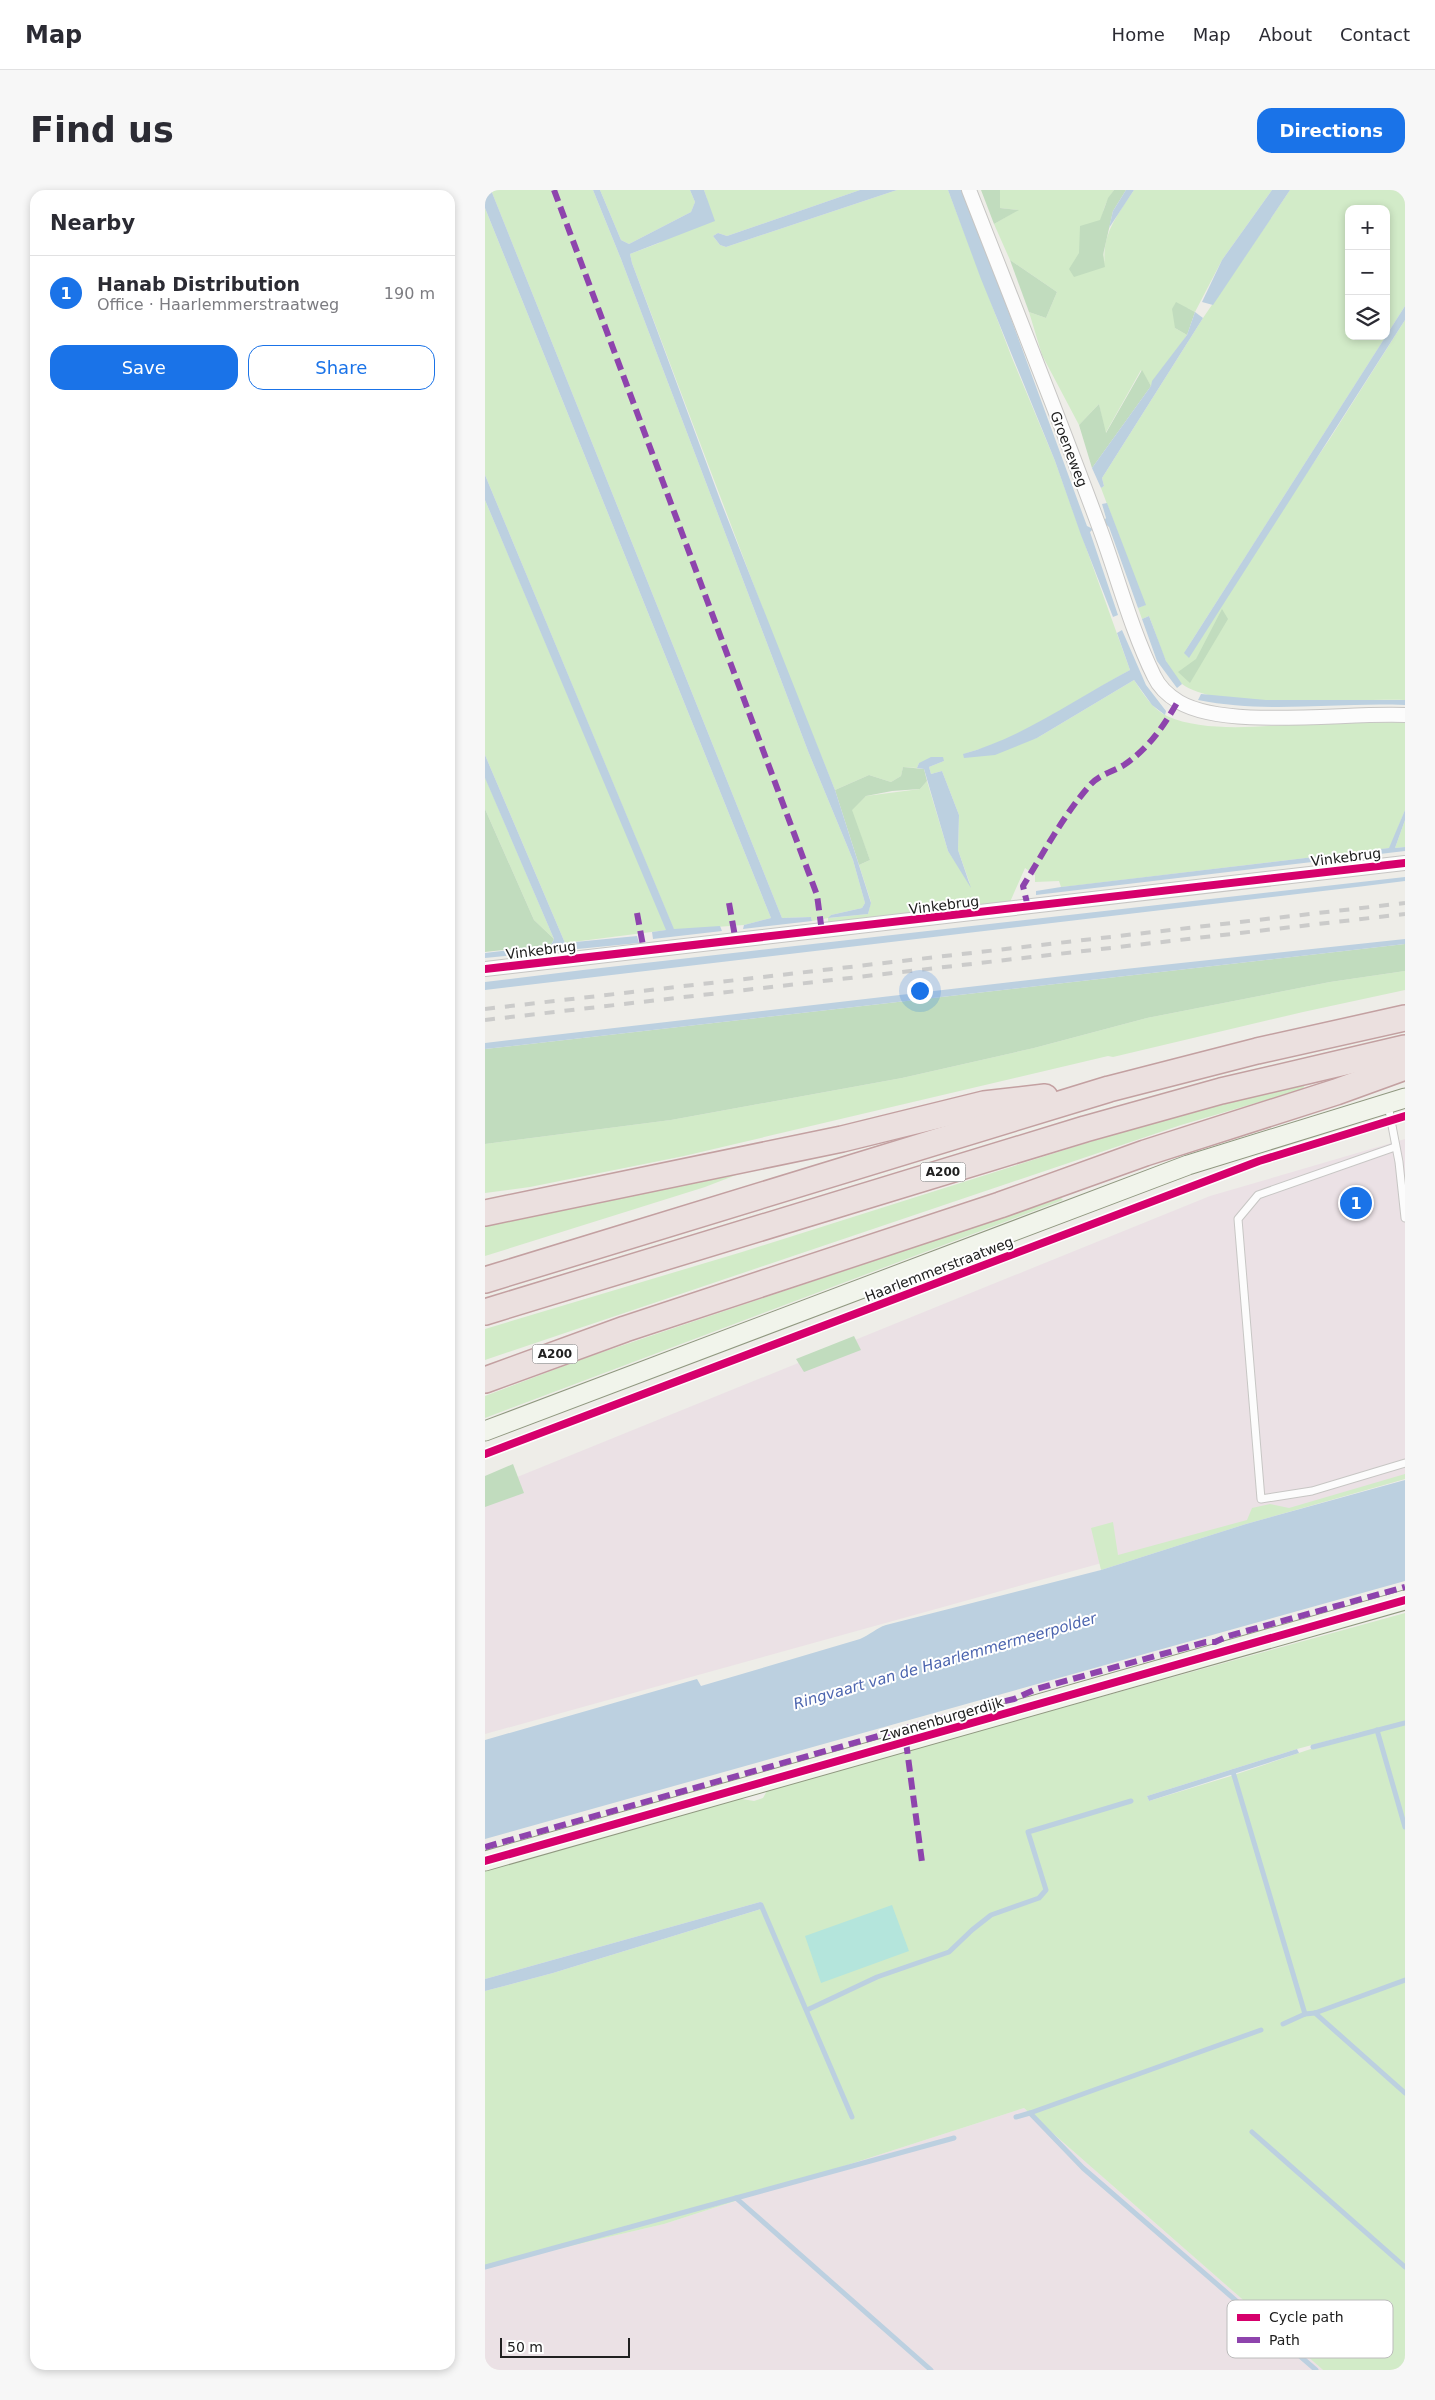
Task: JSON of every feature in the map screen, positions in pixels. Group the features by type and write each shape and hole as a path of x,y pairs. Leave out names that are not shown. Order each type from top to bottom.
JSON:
{"highway":[{"name":"A200","path":"485,1280 1109,1089 1257,1051 1405,1018"},
{"name":"A200","path":"485,1312 1094,1126 1221,1091 1405,1048"},
{"name":"A200","path":"485,1380 625,1329 1000,1205 1145,1153 1405,1068"},
{"name":"A200","path":"485,1214 842,1139 984,1104 1109,1089"}],"main road":[{"name":"Haarlemmerstraatweg","path":"485,1431 1188,1165 1396,1100"},
{"name":"Zwanenburgerdijk","path":"485,1861 1405,1600"}],"street":[{"name":"Groeneweg","path":"969,190 1100,529 1133,627 1155,678 1165,691 1178,701 1208,712 1243,716 1405,715"},
{"name":"Vinkebrug","path":"485,969 1405,863"}],"lane":[{"name":"Haarlemmerstraatweg","path":"1396,1100 1395,1147 1402,1161 1405,1218"},
{"path":"1395,1147 1258,1195 1238,1219 1261,1500 1312,1491 1405,1463"}],"shaded area":[{"path":"1405,1139 1405,1479 485,1734 485,1490 1210,1196"},
{"path":"892,1905 909,1951 821,1983 805,1936"},
{"path":"1024,2108 1243,2300 1227,2300 1227,2358 1309,2358 1323,2370 485,2370 485,2266 664,2224"}],"green space":[{"path":"491,190 593,190 808,751 853,860 865,903 862,908 831,915 829,918 868,914 871,902 859,865 870,860 851,810 866,796 920,789 927,781 948,851 970,884 958,850 959,815 942,771 931,774 929,767 944,761 919,763 917,768 903,767 901,776 891,782 869,775 835,790 779,652 630,254 659,243 707,199 704,190 860,190 727,236 718,233 713,236 720,245 726,247 897,190 948,190 1012,358 1055,461 1130,670 1015,737 964,754 1037,738 1134,680 1148,700 1162,713 1198,725 1251,727 1405,722 1405,810 1390,848 1061,887 1059,881 1035,882 1035,875 1025,868 1010,902 828,924 828,918 812,921 811,917 782,918"},
{"path":"600,190 690,190 695,202 691,212 629,244 621,240"},
{"path":"981,190 1000,190 1000,208 1019,210 994,224"},
{"path":"1000,190 1114,190 1104,208 1102,218 1101,227 1105,267 1104,255 1108,235 1116,217 1134,190 1272,190 1222,260 1195,312 1187,308 1175,328 1187,335 1151,386 1141,370 1105,434 1099,404 1079,425 1042,355 1029,312 1046,318 1057,292 1010,260 994,224 1018,210 1000,208"},
{"path":"1114,190 1126,190 1113,211 1103,255 1105,267 1074,277 1069,269 1079,253 1080,226 1100,220 1108,198"},
{"path":"1290,190 1405,190 1405,306 1390,330 1390,205 1345,205 1345,340 1383,340 1184,653 1329,440 1405,320 1405,700 1256,701 1200,693 1182,684 1176,678 1163,653 1149,616 1142,619 1138,608 1145,605 1101,488 1104,486 1102,478 1203,318"},
{"path":"485,208 771,918 744,925 674,930 485,475"},
{"path":"1010,260 1057,292 1046,318 1029,312"},
{"path":"1176,302 1195,312 1187,335 1175,328 1172,309"},
{"path":"1142,370 1151,386 1092,468 1079,425 1099,404 1106,433"},
{"path":"485,500 667,930 565,943 485,755"},
{"path":"1222,609 1228,619 1190,683 1178,672 1196,659"},
{"path":"903,767 924,769 927,781 920,789 892,791 866,796 852,810 870,860 859,865 835,790 869,775 891,782 901,776"},
{"path":"485,777 554,939 534,920 485,809"},
{"path":"485,809 534,920 554,939 551,945 485,952"},
{"path":"1405,820 1405,847 1395,848"},
{"path":"1405,944 1405,971 1330,982 1147,1018 1034,1048 902,1078 671,1120 485,1144 485,1049"},
{"path":"1405,971 1405,990 1113,1057 1108,1056 684,1156 530,1187 485,1193 485,1144 671,1120 902,1078 1034,1048 1147,1018 1330,982"},
{"path":"1305,1084 1303,1089 1181,1125 485,1360 485,1329 742,1252 1150,1123"},
{"path":"785,1156 705,1187 485,1256 485,1225"},
{"path":"1061,1198 1063,1200 485,1418 485,1396 585,1358"},
{"path":"854,1336 861,1350 804,1372 796,1359"},
{"path":"513,1464 524,1493 485,1507 485,1476"},
{"path":"1405,1474 1405,1479 1246,1524 1101,1570 1091,1528 1113,1522 1118,1555 1247,1520 1252,1508 1270,1504 1289,1508"},
{"path":"1405,1613 1405,2370 1323,2370 1309,2358 1393,2358 1393,2300 1243,2300 1024,2108 664,2224 485,2266 485,1991 553,1973 761,1909 763,1903 760,1902 485,1979 485,1871 736,1798 754,1801 763,1798 768,1789","holes":["1364,1731 1231,1776 1149,1801 1147,1796 1297,1749"]}],"water":[{"path":"485,190 491,190 782,918 811,917 812,921 743,929 744,925 771,918 485,208"},
{"path":"593,190 600,190 621,240 629,244 691,212 695,202 690,190 704,190 715,221 630,254 632,263 721,502 835,790 871,903 868,914 828,918 831,915 862,908 865,903 853,860 808,751"},
{"path":"860,190 897,190 726,247 720,245 713,236 718,233 727,236"},
{"path":"948,190 964,190 1087,526 1093,529 1090,532 1118,615 1113,617 1055,461 981,279"},
{"path":"1126,190 1134,190 1109,228 1113,211"},
{"path":"1272,190 1290,190 1213,305 1202,302 1222,260"},
{"path":"1405,306 1405,320 1189,658 1184,653 1383,340 1390,340 1390,330"},
{"path":"1195,312 1203,318 1102,478 1104,486 1101,488 1092,468 1151,386 1152,381 1187,335"},
{"path":"485,475 674,929 720,926 722,931 653,939 652,932 666,930 485,500"},
{"path":"1107,503 1146,605 1138,608 1109,527 1103,522 1106,518 1102,504"},
{"path":"1149,616 1166,661 1182,684 1177,688 1157,661 1142,619"},
{"path":"1122,630 1146,685 1166,711 1165,715 1152,705 1134,680 1037,738 995,755 964,758 963,754 985,747 1028,728 1130,670 1117,633"},
{"path":"1201,694 1266,700 1405,700 1405,705 1250,706 1198,700"},
{"path":"485,755 565,943 637,936 639,943 485,958 485,953 551,945 554,939 485,778"},
{"path":"931,757 943,757 944,761 929,767 931,774 942,771 959,815 958,850 971,888 948,851 924,769 917,768 919,763"},
{"path":"1405,810 1405,820 1395,848 1405,847 1405,851 1036,895 1036,891 1061,887 1389,848"},
{"path":"1405,877 1405,881 1365,886 485,990 485,982"},
{"path":"1405,939 1405,944 485,1049 485,1043 1125,969"},
{"name":"Ringvaart van de Haarlemmermeerpolder","path":"1405,1480 1405,1581 485,1839 485,1740 697,1679 701,1686 860,1639 886,1625 1101,1570 1246,1524"},
{"path":"1297,1749 1299,1753 1149,1801 1147,1796"},
{"path":"760,1902 763,1903 761,1909 553,1973 485,1991 485,1979"}],"waterway":[{"path":"1313,1747 1405,1723"},
{"path":"1377,1730 1405,1827"},
{"path":"1233,1772 1305,2014"},
{"path":"807,2010 877,1977 949,1952 991,1915 1039,1898 1046,1890 1028,1832 1131,1801"},
{"path":"761,1905 852,2117"},
{"path":"1283,2024 1305,2014 1315,2013 1405,1980"},
{"path":"1315,2013 1405,2093"},
{"path":"1030,2113 1261,2030"},
{"path":"1016,2117 1030,2113 1083,2168 1235,2300"},
{"path":"1252,2132 1405,2267"},
{"path":"736,2198 954,2138"},
{"path":"485,2267 736,2198 931,2370"},
{"path":"1302,2358 1316,2370"}],"railway":[{"path":"485,1009 1405,903"},
{"path":"485,1020 1405,914"}],"marked path":[{"path":"554,190 817,895 822,932"},
{"path":"1028,907 1023,886 1072,808 1094,781 1124,765 1141,752 1161,728 1178,701"},
{"path":"729,903 736,942"},
{"path":"637,913 644,951"},
{"path":"485,1847 1014,1699 1036,1689 1206,1642 1215,1642 1228,1636 1405,1587"},
{"path":"906,1742 922,1862"}],"cycle path":[{"path":"485,969 1405,863"},
{"path":"485,1454 1259,1161 1405,1116"},
{"path":"485,1861 1405,1600"}],"place":[{"name":"Hanab Distribution","path":"1356,1203"}]}
